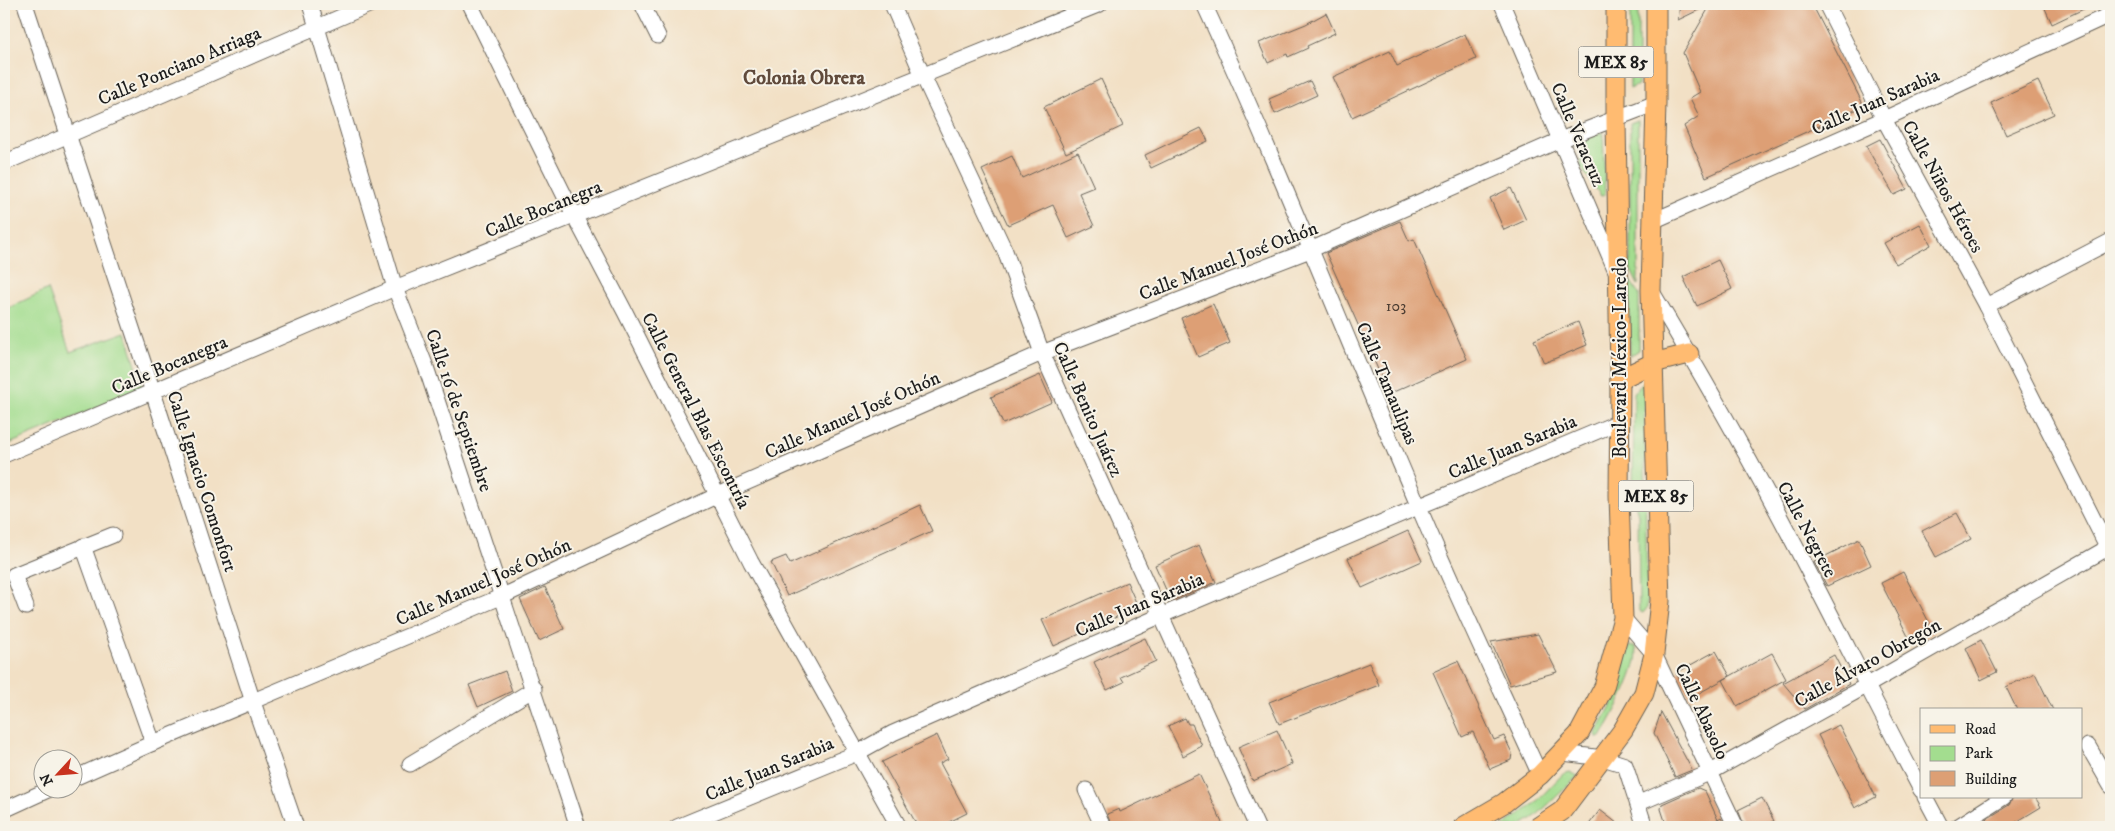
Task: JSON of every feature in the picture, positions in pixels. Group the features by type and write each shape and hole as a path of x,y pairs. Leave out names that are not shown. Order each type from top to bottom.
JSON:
{"main road":[{"name":"Boulevard México-Laredo","path":"1463,827 1504,803 1540,775 1579,734 1604,687 1623,618 1618,422 1620,379 1616,4"},
{"name":"Boulevard México-Laredo","path":"1538,827 1562,811 1623,730 1644,693 1654,654 1660,601 1651,290 1656,103 1656,4"},
{"path":"1620,379 1653,364 1689,354"}],"street":[{"name":"Calle Ignacio Comonfort","path":"25,4 253,702 296,827"},
{"name":"Calle 16 de Septiembre","path":"310,4 395,288 426,367 534,689 578,827"},
{"name":"Calle Ponciano Arriaga","path":"4,163 371,4"},
{"name":"Calle General Blas Escontría","path":"470,4 575,217 751,562 899,827"},
{"path":"642,4 658,36"},
{"name":"Calle Benito Juárez","path":"892,4 923,76 1005,252 1042,353 1257,827"},
{"name":"Calle Bocanegra","path":"4,455 395,288 1100,4"},
{"name":"Calle Tamaulipas","path":"1204,4 1252,108 1419,508 1540,775"},
{"name":"Calle Veracruz","path":"1502,4 1619,279"},
{"name":"Calle Niños Héroes","path":"1826,4 1884,119 1986,306 2110,549"},
{"name":"Calle Juan Sarabia","path":"1653,221 1884,119 2111,14"},
{"name":"Calle Manuel José Othón","path":"82,775 503,596 718,495 1042,353 1310,250 1560,140 1656,103"},
{"path":"1986,306 2111,241"},
{"name":"Calle Negrete","path":"1651,290 1689,354 1789,534 1920,788"},
{"name":"Calle Juan Sarabia","path":"677,827 857,753 893,733 1160,616 1419,508 1618,422"},
{"path":"26,607 14,575 113,534"},
{"path":"83,546 154,743"},
{"name":"Calle Álvaro Obregón","path":"1639,804 1709,773 2110,549"},
{"name":"Calle Abasolo","path":"1623,618 1654,654 1736,827"},
{"path":"410,764 534,689"},
{"path":"2088,746 2111,786"},
{"path":"1562,753 1603,758 1625,765 1646,827"},
{"path":"1086,790 1103,827"},
{"path":"4,810 32,797"},
{"path":"1926,798 1941,827"},
{"path":"1957,827 2002,798"}],"green space":[{"path":"1630,4 1638,4 1638,85 1630,89"},
{"path":"1638,120 1638,285 1630,268 1630,123"},
{"path":"1603,131 1605,195 1601,196 1580,166 1582,142"},
{"path":"1629,279 1639,294 1639,350 1630,356"},
{"path":"48,289 70,352 126,332 143,389 4,446 4,310"},
{"path":"1644,383 1647,608 1643,613 1639,611 1638,514 1633,497 1634,393"},
{"path":"1635,646 1637,654 1631,677 1601,737 1597,738 1596,733 1611,706 1628,647"},
{"path":"1570,772 1578,776 1536,816 1519,827 1502,827 1534,804 1563,774"}],"building":[{"path":"1680,4 1711,4 1678,20"},
{"path":"1711,4 1812,4 1864,106 1706,177 1684,126 1699,116 1690,98 1700,92 1683,53"},
{"path":"2043,4 2094,4 2052,24"},
{"path":"1326,13 1335,33 1288,57 1287,54 1268,63 1259,43 1306,24"},
{"path":"1465,34 1476,59 1352,117 1333,77 1390,51 1397,66"},
{"path":"1101,79 1123,126 1066,153 1044,107"},
{"path":"1310,81 1317,95 1275,114 1269,99"},
{"path":"2038,81 2054,114 2006,135 1991,103"},
{"path":"1201,128 1208,141 1151,168 1145,155"},
{"path":"1880,139 1907,189 1894,195 1866,146"},
{"path":"1078,152 1094,187 1079,193 1094,226 1068,238 1053,205 1008,225 982,170 1012,156 1022,178"},
{"path":"1511,188 1526,220 1504,230 1490,198"},
{"path":"1400,221 1409,241 1414,239 1467,359 1389,394 1326,253"},
{"path":"1920,224 1931,245 1896,264 1884,243"},
{"path":"1718,260 1732,289 1697,306 1683,277"},
{"path":"1213,304 1230,343 1198,357 1181,318"},
{"path":"1578,322 1587,345 1544,363 1534,340"},
{"path":"1040,375 1052,402 1003,424 991,397"},
{"path":"920,505 932,531 787,596 771,562 786,556 790,564"},
{"path":"1957,513 1971,539 1936,557 1922,531"},
{"path":"1408,531 1422,561 1362,588 1348,558"},
{"path":"1859,539 1871,565 1827,586 1814,562"},
{"path":"1199,545 1216,582 1171,601 1155,565"},
{"path":"1903,572 1934,632 1912,644 1881,583"},
{"path":"1127,582 1138,607 1054,646 1042,620"},
{"path":"545,587 564,629 539,641 520,599"},
{"path":"1538,634 1557,672 1510,685 1491,642"},
{"path":"1145,638 1156,661 1121,677 1124,682 1107,690 1094,662"},
{"path":"1981,640 1997,672 1981,680 1966,648"},
{"path":"1716,651 1730,676 1690,698 1676,673"},
{"path":"1772,653 1786,679 1737,706 1723,680"},
{"path":"1834,655 1849,684 1805,709 1783,683"},
{"path":"1458,661 1494,740 1504,736 1512,753 1511,760 1490,769 1473,732 1462,737 1433,672"},
{"path":"1369,663 1379,685 1279,724 1269,702"},
{"path":"505,671 512,691 478,707 469,685"},
{"path":"2035,673 2052,708 2016,708 2006,687"},
{"path":"1661,712 1692,770 1675,777 1654,733"},
{"path":"1185,718 1188,724 1192,724 1202,746 1183,756 1168,726"},
{"path":"1839,725 1876,797 1855,808 1818,735"},
{"path":"1277,730 1292,764 1253,781 1238,747"},
{"path":"937,735 948,759 940,763 967,813 939,827 918,827 882,762"},
{"path":"1199,774 1224,827 1112,827 1107,814 1119,809 1120,812"},
{"path":"1698,788 1705,791 1718,820 1721,818 1726,827 1667,827 1661,809 1662,804"},
{"path":"1762,798 1774,821 1771,822 1774,827 1745,827 1738,810"},
{"path":"2012,798 2036,798 2041,807 2008,827 1974,827 2009,805"},
{"path":"1600,810 1622,827 1587,827"}],"district":[{"name":"Colonia Obrera","path":"804,77"}]}
